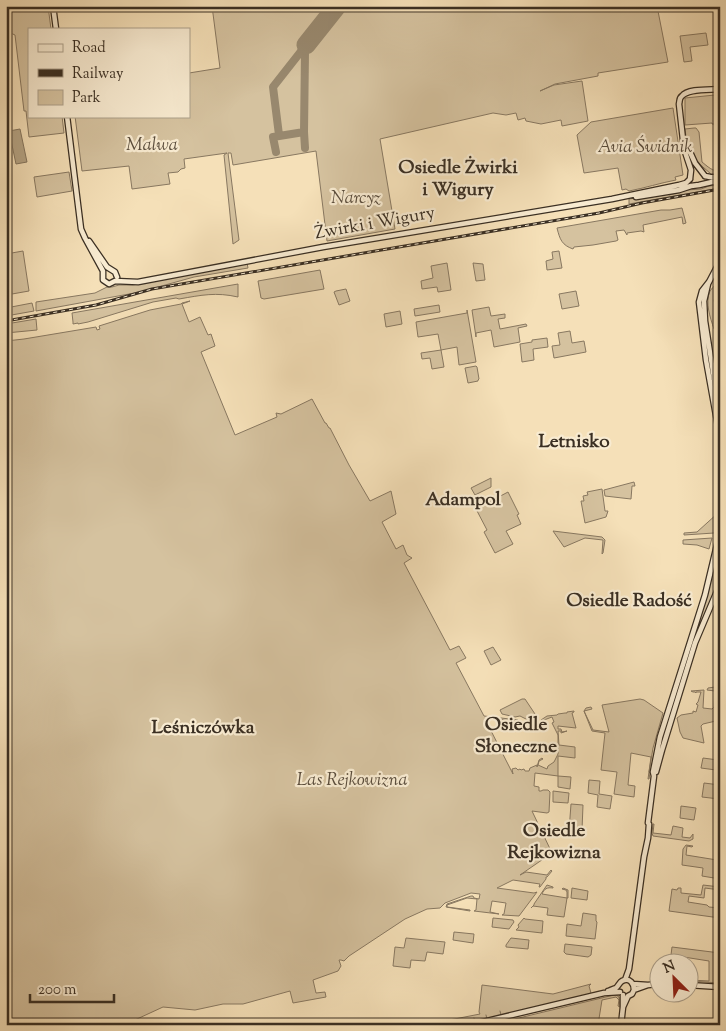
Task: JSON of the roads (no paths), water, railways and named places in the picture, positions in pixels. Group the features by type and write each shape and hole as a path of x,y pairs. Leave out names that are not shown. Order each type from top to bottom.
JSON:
{"street":[{"path":"53,6 56,28"},
{"path":"612,199 680,185 690,179 692,173 684,149 679,104 681,96 687,92 720,88"},
{"path":"67,118 83,229 107,267 115,272 116,279 110,284 106,283 103,278 104,273 85,238 80,224 80,214"},
{"path":"684,138 693,161 699,170 704,172 706,176 720,180"},
{"path":"692,173 695,170 699,170"},
{"path":"701,185 705,181 706,176"},
{"path":"690,179 695,185"},
{"path":"612,199 623,199 677,190 720,180"},
{"name":"Żwirki i Wigury","path":"116,279 144,281 323,247 612,199"},
{"path":"720,261 702,291 699,302 706,360 720,438"},
{"path":"104,273 110,270"},
{"path":"709,282 704,305 720,416"},
{"path":"706,360 711,363"},
{"path":"470,1025 604,993 625,980 629,969 644,857 643,852 660,737 705,595 719,535"},
{"path":"714,552 720,554"},
{"path":"654,776 693,648 720,584"},
{"path":"629,969 634,990"},
{"path":"625,980 648,985"},
{"path":"604,993 632,994 634,990 648,985"},
{"path":"618,986 624,994 621,1025"},
{"path":"698,986 720,987"}],"waterway":[{"path":"500,1011 501,1015"},
{"path":"486,1015 487,1019"},
{"path":"474,1018 475,1022"}],"railway":[{"path":"6,321 96,305 152,289 599,213 720,189"}],"district":[{"name":"Osiedle Żwirki i Wigury","path":"458,179"},
{"name":"Letnisko","path":"574,442"},
{"name":"Adampol","path":"463,500"},
{"name":"Osiedle Radość","path":"629,601"},
{"name":"Leśniczówka","path":"203,728"},
{"name":"Osiedle Słoneczne","path":"516,736"},
{"name":"Osiedle Rejkowizna","path":"554,842"}],"park label":[{"name":"Malwa","path":"152,146"},
{"name":"Avia Świdnik","path":"645,148"},
{"name":"Narcyz","path":"356,199"},
{"name":"Las Rejkowizna","path":"352,781"}]}
